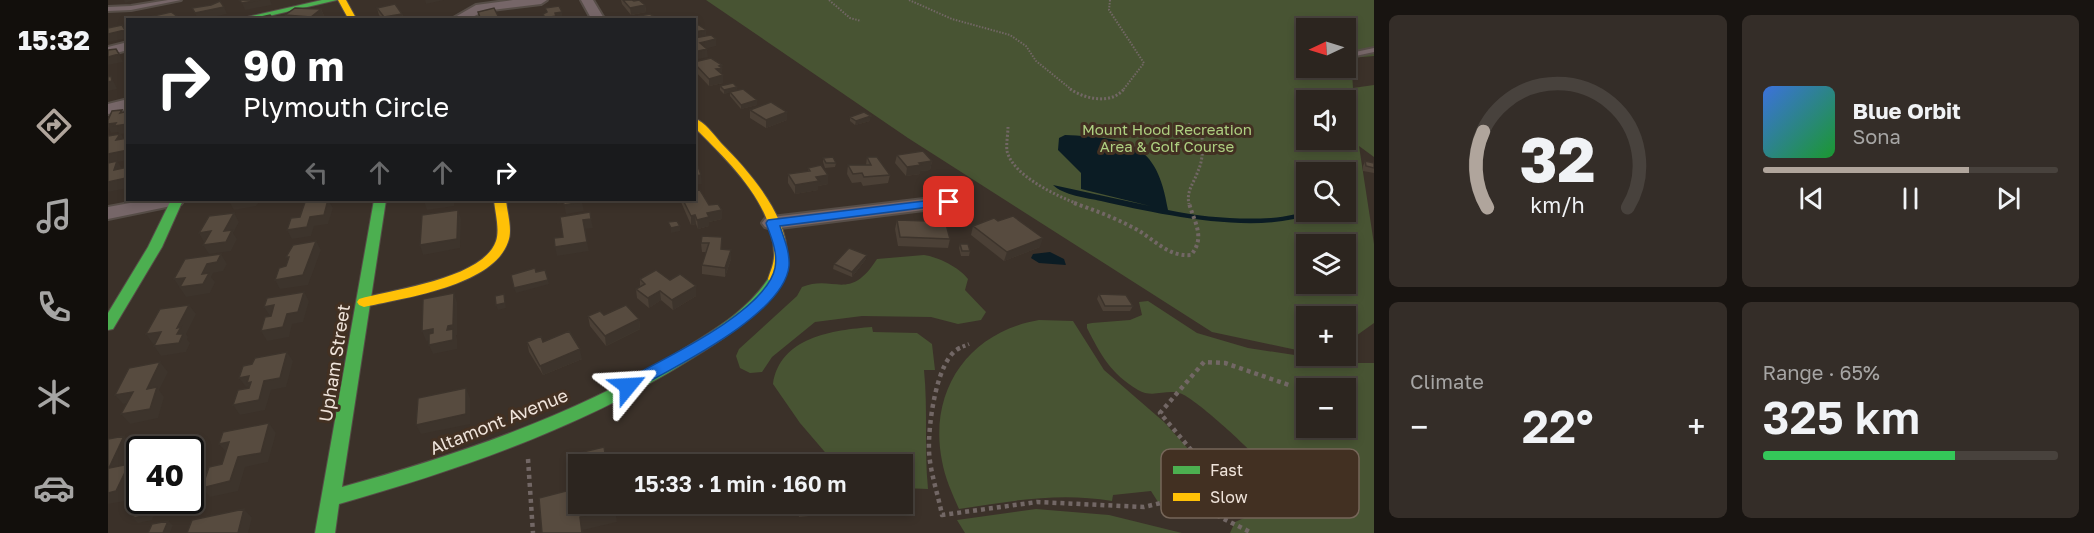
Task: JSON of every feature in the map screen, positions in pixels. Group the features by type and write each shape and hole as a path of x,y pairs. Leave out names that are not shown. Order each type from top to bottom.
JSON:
{"street":[{"path":"248,18 333,0"},
{"path":"342,0 352,18"},
{"path":"460,18 481,8 541,0"},
{"path":"587,0 598,18"},
{"path":"108,51 126,46"},
{"path":"108,109 126,104"},
{"name":"Altamont Avenue","path":"332,498 441,466 526,434 658,370 728,329 750,312 773,289 782,266 782,250 772,223 744,175 696,123"},
{"path":"108,213 171,201"},
{"path":"108,325 155,248 176,201"},
{"name":"Upham Street","path":"325,533 380,201"},
{"path":"364,302 451,280 484,263 502,242 500,201"},
{"path":"772,223 949,202"}],"lane":[{"path":"108,9 131,8 178,0"},
{"path":"1356,54 1374,50"}],"path":[{"path":"829,0 850,18 861,21"},
{"path":"909,0 952,19 1010,35 1026,46 1036,61 1077,93 1104,99 1120,94 1144,63 1109,10 1110,0"},
{"path":"1008,127 1006,147 1011,159 1030,178 1052,194 1129,225 1178,256 1191,255 1196,251 1200,238 1188,193 1200,164 1203,143 1202,136 1188,124"},
{"path":"969,344 955,350 945,364 934,395 929,451 942,515 1037,502 1144,507 1161,503"},
{"path":"1190,449 1160,413 1164,404 1184,386 1195,369 1204,362 1225,363 1289,385"},
{"path":"526,434 533,533"},
{"path":"1222,518 1252,533"}],"green space":[{"name":"Mount Hood Recreation Area & Golf Course","path":"706,0 1374,0 1374,56 1356,58 1356,18 1296,18 1296,78 1352,78 1353,88 1374,85 1374,157 1359,146 1374,244 1374,323 1356,336 1356,306 1296,306 1296,350 1212,332 908,138"},
{"path":"924,255 948,263 968,279 965,290 986,312 981,320 958,324 931,317 862,316 815,322 772,357 762,372 750,373 740,368 736,356 739,349 797,296 802,287 823,283 849,284 867,272 877,259"},
{"path":"1148,301 1197,333 1248,348 1296,355 1296,366 1356,366 1356,363 1374,363 1374,533 1230,533 1235,522 1244,518 1359,518 1359,449 1248,449 1222,424 1182,394 1171,392 1149,394 1138,390 1128,384 1107,363 1087,328 1087,324 1092,323 1130,320 1142,315 1139,302"},
{"path":"1039,320 1073,321 1104,370 1164,422 1188,449 1161,449 1161,502 1158,502 1151,491 1113,495 1112,501 1054,497 959,509 942,461 939,435 941,411 948,388 959,368 974,351 992,337 1014,327"},
{"path":"872,327 873,332 917,333 932,344 935,370 924,370 928,489 913,488 913,454 827,454 800,423 773,384 778,368 797,346 810,339 841,331"},
{"path":"1036,509 1109,515 1182,533 965,533 957,520"}],"water":[{"path":"1065,135 1106,138 1136,148 1147,157 1156,170 1163,187 1168,210 1245,219 1296,214 1296,218 1267,223 1209,221 1151,212 1069,194 1053,185 1150,206 1081,189 1081,173 1058,150 1059,138"},
{"path":"1050,252 1064,259 1066,265 1039,263 1031,258 1033,254"}],"building":[{"path":"239,0 260,0 242,3"},
{"path":"623,0 639,0 645,5 630,8"},
{"path":"220,1 224,7 195,13 192,8 211,5"},
{"path":"395,4 402,14 384,17 377,8"},
{"path":"559,6 562,12 545,18 543,14 547,12 545,8"},
{"path":"295,8 321,9 311,17 285,15"},
{"path":"494,8 499,18 480,18 478,12"},
{"path":"171,12 177,16 170,18 144,18"},
{"path":"650,14 657,18 640,18 639,16"},
{"path":"270,15 272,18 256,18"},
{"path":"122,25 125,30 108,34 108,28"},
{"path":"696,25 699,25 706,30 696,32"},
{"path":"711,35 716,39 700,43 707,49 696,52 696,38"},
{"path":"116,49 119,54 108,57 108,50"},
{"path":"711,58 722,65 719,66 722,68 716,69 723,75 709,79 696,65 696,62"},
{"path":"733,83 737,87 724,90 720,86"},
{"path":"743,89 757,100 741,105 730,92"},
{"path":"771,102 787,112 766,120 750,110"},
{"path":"112,111 126,112 126,124 114,126 116,123 108,124"},
{"path":"864,112 871,116 856,121 850,117"},
{"path":"120,134 116,140 126,138 126,150 108,154 108,136"},
{"path":"923,151 932,161 919,163 921,165 907,167 897,155"},
{"path":"833,157 836,163 826,163 823,158"},
{"path":"867,157 877,157 890,175 864,177 862,173 853,174 848,165 871,165"},
{"path":"117,161 114,170 126,167 126,178 108,182 108,163"},
{"path":"1365,161 1374,163 1374,168 1366,166"},
{"path":"696,164 698,166 701,175 696,176"},
{"path":"821,165 828,175 816,177 819,181 795,185 788,174 810,171 808,168"},
{"path":"700,190 709,205 718,204 722,210 707,213 709,217 697,220 695,215 691,216 684,201 696,201 696,191"},
{"path":"328,201 324,215 310,217 307,227 287,230 291,218 300,217 305,202"},
{"path":"563,201 582,202 564,205"},
{"path":"458,210 457,239 420,245 422,215"},
{"path":"590,212 591,219 583,220 587,242 555,247 554,238 563,237 560,217"},
{"path":"234,213 224,231 232,230 226,242 203,245 211,231 199,233 209,216"},
{"path":"1013,216 1043,238 1007,252 973,226 994,218 998,221"},
{"path":"897,220 946,224 950,239 900,237"},
{"path":"677,221 680,226 671,228 668,222"},
{"path":"702,236 722,237 721,249 731,250 725,268 702,265 709,243 701,243"},
{"path":"316,241 303,275 275,280 279,268 286,266 289,257 286,257 293,245"},
{"path":"960,244 968,244 970,251 962,251"},
{"path":"849,248 867,255 852,272 834,264"},
{"path":"221,254 217,262 207,264 202,274 209,273 203,284 180,287 185,278 174,279 185,259"},
{"path":"535,268 536,272 545,270 548,280 514,288 511,275"},
{"path":"656,270 670,280 680,274 696,286 672,300 660,291 648,298 636,289 645,284 640,279"},
{"path":"304,292 298,312 287,314 283,327 261,331 265,317 271,316 274,305 264,307 267,298"},
{"path":"454,293 453,325 448,326 447,330 453,329 453,340 429,345 429,334 433,333 433,329 422,331 423,299"},
{"path":"504,294 505,303 496,305 495,296"},
{"path":"1099,294 1126,295 1133,306 1105,306"},
{"path":"189,305 177,328 181,327 177,334 183,334 179,343 154,346 161,332 146,334 160,309"},
{"path":"626,305 639,319 605,336 588,316 600,311 604,315"},
{"path":"569,331 580,349 540,366 527,342 541,336 543,342"},
{"path":"287,352 280,378 264,381 259,400 233,405 238,390 249,388 251,382 247,383 249,376 239,378 243,366 252,364 255,358"},
{"path":"160,362 147,389 157,387 150,409 121,414 133,392 115,395 129,368"},
{"path":"466,388 466,414 416,425 418,398"},
{"path":"269,423 261,453 238,457 230,481 204,488 209,467 222,464 229,442 219,444 223,432"},
{"path":"124,436 109,468 126,465 126,470 116,491 108,493 108,439"},
{"path":"604,447 605,454 574,454"},
{"path":"568,491 568,514 591,514 580,517 582,533 542,533 539,498"},
{"path":"244,509 238,533 187,533 192,520"},
{"path":"135,514 148,514 148,515 133,518"},
{"path":"168,521 163,533 148,533 152,524"}],"traffic: fast":[{"path":"248,18 333,0"},
{"path":"108,325 155,247 177,201"},
{"path":"325,533 380,201"},
{"path":"332,498 477,453 525,435 618,394 735,323 754,308 775,279"}],"traffic: slow":[{"path":"342,0 352,18"},
{"path":"696,123 742,172 758,193 770,215 779,236 781,258 775,279"},
{"path":"364,302 419,290 462,276 480,266 494,255 502,242 500,201"}],"route":[{"path":"628,386 728,329 750,312 773,289 782,266 782,250 772,223 949,202"}]}
